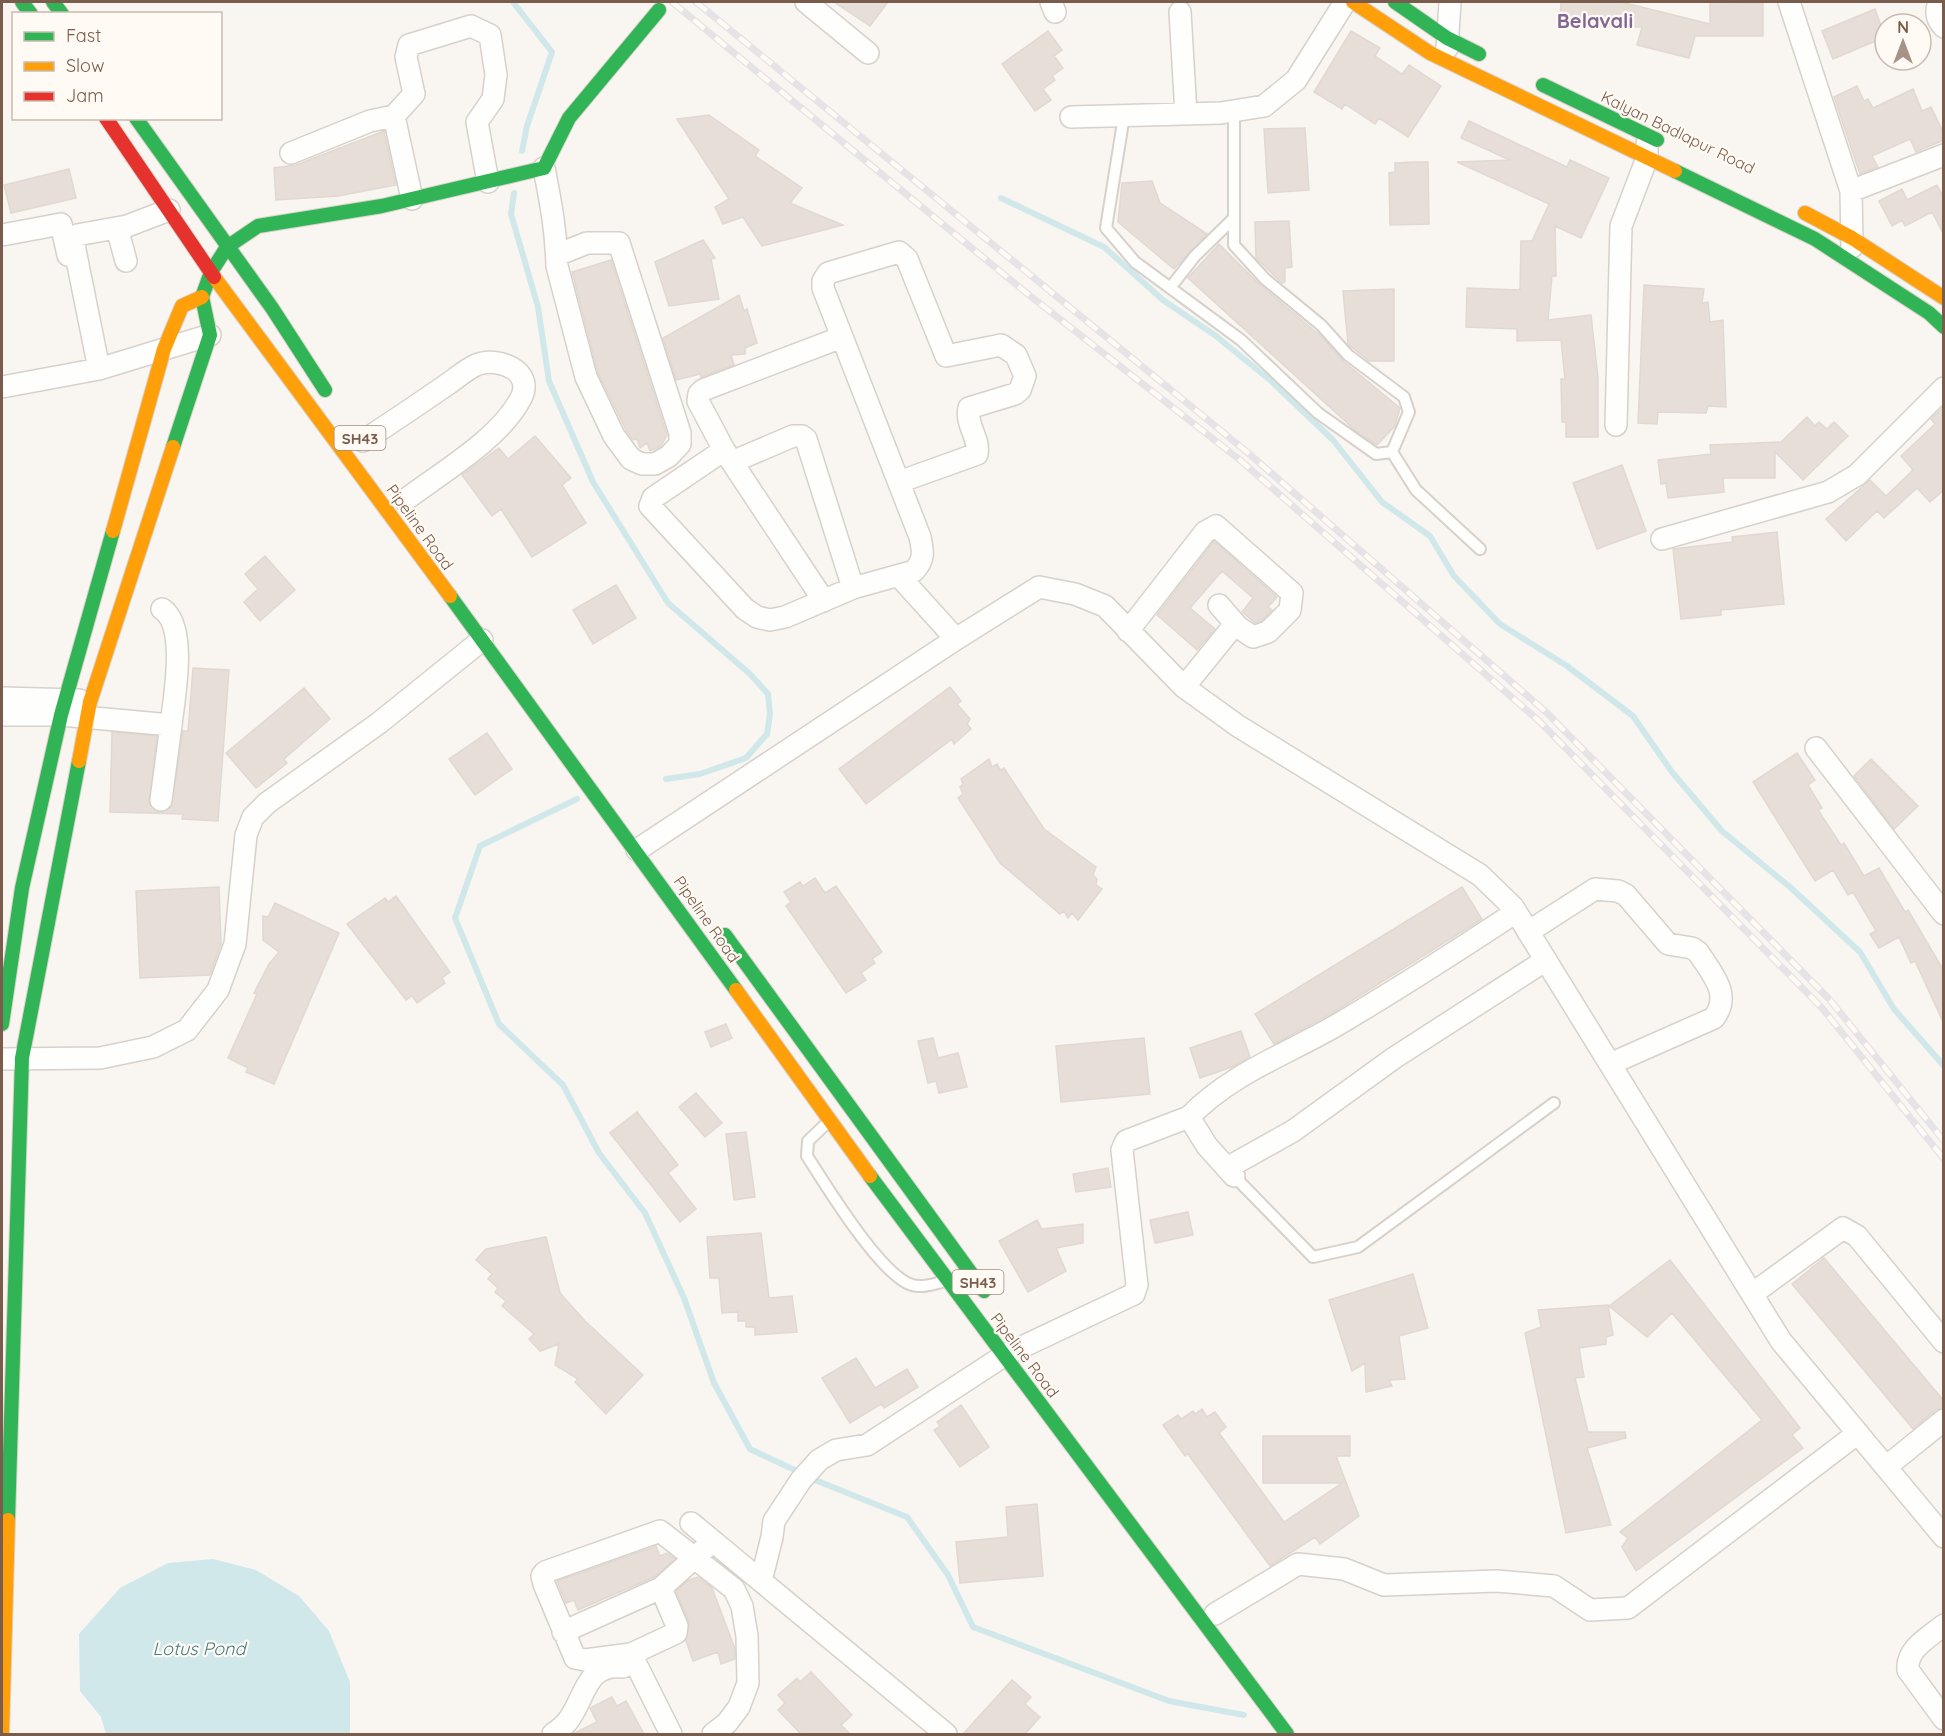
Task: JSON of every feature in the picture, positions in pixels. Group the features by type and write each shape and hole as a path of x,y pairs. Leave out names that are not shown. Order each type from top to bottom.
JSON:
{"main road":[{"path":"1353,2 1447,61 1647,158 1767,208 1852,266 1929,314 1944,327"},
{"path":"1395,2 1447,38 1497,62"},
{"path":"2,1733 12,1058 88,710 210,335 202,297 211,272 227,247 258,226 412,199 544,168 569,118 659,10"},
{"name":"Kalyan Badlapur Road","path":"1527,77 1667,144"},
{"path":"1556,114 1566,96"},
{"name":"Pipeline Road","path":"107,120 211,272 637,850 826,1117 948,1280 1019,1348 1275,1718 1293,1730"},
{"name":"SH43","path":"137,120 273,308 310,369 336,405"},
{"path":"1793,207 1852,238 1944,298"},
{"path":"2,1024 22,888 63,706 164,349 182,306 202,297"},
{"name":"Pipeline Road","path":"718,926 992,1300"},
{"path":"826,1117 844,1098"},
{"name":"Pipeline Road","path":"1212,1609 1288,1711 1293,1730"},
{"path":"1275,1718 1288,1711"}],"street":[{"path":"806,2 868,53"},
{"path":"1071,117 1186,114 1234,111 1264,106 1296,80 1345,2"},
{"path":"1447,61 1450,2"},
{"path":"1789,2 1851,191 1852,266"},
{"path":"1939,2 1936,9 1937,21 1944,27"},
{"path":"1186,114 1182,39 1188,11"},
{"path":"291,153 370,121 394,116 414,94 406,57 409,45 471,26 490,35 496,75 493,99 477,122 488,182"},
{"path":"394,116 412,199"},
{"path":"1616,425 1621,226 1647,158 1646,134"},
{"path":"1851,191 1944,155"},
{"path":"544,168 557,231 557,255 557,266 586,377 614,436 631,459 642,464 655,464 669,456 680,444 680,433 619,243 587,243 557,255"},
{"path":"96,369 73,240 77,235 117,228 170,210"},
{"path":"2,235 61,224 96,369"},
{"path":"117,228 126,261"},
{"path":"853,588 806,439 802,436 793,436 728,456 653,498 650,506 745,609 757,617 770,620 785,617 853,588 914,571 923,559 924,552 823,288 825,276 899,252 907,259 946,356 1001,345 1016,355 1023,368 1023,383 1015,394 969,408 968,416 978,447 977,454 899,482"},
{"path":"2,387 96,369 210,335"},
{"path":"824,601 728,456 699,407 699,394 842,338"},
{"path":"362,441 477,365 503,362 519,373 524,382 524,390 513,412 495,431 406,500"},
{"path":"1662,539 1828,492 1857,475 1944,388"},
{"path":"1128,631 1205,532 1216,526 1292,593 1290,610 1268,632 1253,637 1238,627 1219,605"},
{"path":"899,576 956,639"},
{"path":"637,850 956,639 1039,587 1075,594 1105,606 1184,687 1238,726 1480,875 1516,912 1781,1341 1944,1536"},
{"path":"161,800 177,675 177,642 168,612 162,609"},
{"path":"1184,687 1231,629 1238,627"},
{"path":"12,1058 100,1058 153,1047 187,1030 218,990 235,944 246,835 253,817 267,803 379,723 482,640"},
{"path":"2,698 171,725"},
{"path":"2,715 63,706"},
{"path":"1816,748 1944,914"},
{"path":"1528,932 1595,889 1618,891 1626,895 1668,944 1692,948 1704,962 1722,991 1720,1011 1714,1018 1610,1064"},
{"path":"761,1581 774,1521 801,1480 819,1460 836,1450 873,1441 1019,1348 1134,1294 1137,1285 1122,1150 1125,1141 1189,1117 1207,1098 1241,1076 1336,1025 1516,912"},
{"path":"1189,1117 1207,1146 1230,1172 1293,1131 1394,1058 1546,960"},
{"path":"1752,1294 1843,1228 1857,1236 1944,1342"},
{"path":"1886,1467 1944,1420"},
{"path":"1212,1609 1298,1564 1344,1569 1384,1585 1497,1581 1554,1586 1590,1610 1628,1608 1858,1433"},
{"path":"691,1523 946,1734"},
{"path":"661,1588 677,1626 676,1633 631,1654 579,1660 575,1658 563,1632 542,1576 545,1572 655,1531 664,1534 692,1559 734,1589 742,1606 747,1636 748,1683 744,1695 727,1723 713,1734"},
{"path":"563,1632 661,1588 713,1541"},
{"path":"1944,1625 1912,1652 1907,1662 1908,1670 1944,1719"},
{"path":"631,1654 671,1734"},
{"path":"553,1734 567,1722 592,1676 604,1668 621,1666 634,1674 658,1734"}],"lane":[{"path":"1234,111 1234,245 1265,279 1321,325 1348,355 1404,397 1408,412 1392,452"},
{"path":"1124,116 1106,228 1135,262 1241,340 1318,413 1376,454 1392,452"},
{"path":"1170,288 1196,256 1234,218"},
{"path":"1392,452 1416,490 1480,549"},
{"path":"1230,1172 1313,1257 1358,1247 1554,1103"},
{"path":"826,1117 808,1141 807,1156 861,1236 888,1267 906,1282 921,1287 948,1280"}],"water":[{"name":"Lotus Pond","path":"213,1559 256,1570 299,1596 329,1631 350,1682 350,1734 106,1734 101,1717 80,1691 79,1634 120,1588 168,1563"}],"building":[{"path":"834,2 888,2 870,26"},
{"path":"1561,2 1621,2 1710,24 1710,2 1763,3 1763,36 1695,36 1689,58 1637,45 1642,27 1560,25"},
{"path":"1875,9 1876,12 1873,12 1873,42 1833,59 1822,31"},
{"path":"1048,31 1062,50 1054,56 1063,68 1052,76 1055,80 1043,89 1051,100 1035,111 1002,64"},
{"path":"1351,31 1380,48 1375,56 1402,74 1409,65 1441,86 1408,137 1379,118 1375,124 1345,104 1342,109 1314,92"},
{"path":"1857,86 1864,101 1868,99 1873,108 1913,89 1922,111 1931,107 1944,134 1944,140 1916,152 1910,139 1872,156 1878,167 1860,174 1834,97"},
{"path":"709,115 759,150 755,156 802,188 790,203 843,225 762,246 743,217 723,224 715,207 729,199 677,119"},
{"path":"1469,121 1567,167 1570,160 1609,178 1581,238 1555,226 1556,276 1552,276 1548,320 1591,315 1598,378 1598,437 1566,437 1566,422 1562,422 1561,379 1565,379 1561,340 1517,341 1517,329 1466,327 1467,288 1520,290 1521,241 1532,241 1549,204 1457,162 1510,160 1461,138"},
{"path":"1305,128 1309,190 1268,193 1264,129"},
{"path":"384,131 396,185 338,196 276,200 274,168 296,165"},
{"path":"1428,162 1429,224 1390,225 1389,173 1395,172 1395,163"},
{"path":"69,169 76,198 11,213 4,185"},
{"path":"1152,181 1160,203 1207,234 1174,269 1118,222 1122,183"},
{"path":"1937,185 1944,198 1944,235 1932,212 1905,226 1902,220 1892,226 1879,201 1902,189 1907,200"},
{"path":"1289,221 1292,267 1285,268 1285,282 1282,283 1256,258 1255,222"},
{"path":"703,240 715,258 711,259 719,299 669,306 655,262"},
{"path":"1219,244 1260,285 1323,338 1343,361 1400,408 1395,426 1377,445 1357,432 1188,278"},
{"path":"611,260 667,435 661,446 650,451 647,443 640,448 637,439 633,440 627,432 598,373 572,272"},
{"path":"1644,285 1704,289 1702,303 1708,302 1710,322 1723,320 1726,407 1708,406 1706,413 1658,412 1657,424 1638,423"},
{"path":"1394,289 1394,361 1369,361 1348,344 1343,291"},
{"path":"739,295 744,311 747,309 757,343 745,348 745,354 731,355 734,365 701,377 700,374 676,380 663,338"},
{"path":"1944,407 1944,490 1930,502 1917,488 1884,518 1877,511 1846,541 1826,519 1870,480 1886,496 1913,470 1901,456 1935,424 1931,419"},
{"path":"1807,417 1815,426 1819,422 1827,429 1834,422 1848,436 1803,480 1775,452 1775,478 1723,478 1724,492 1668,498 1666,483 1661,484 1658,460 1711,454 1710,445 1781,442"},
{"path":"535,436 571,478 562,485 586,523 532,557 501,509 492,516 462,475 499,448 508,459"},
{"path":"1622,465 1646,531 1597,549 1573,483"},
{"path":"1777,532 1784,604 1721,610 1721,615 1681,619 1673,549 1733,542 1732,537"},
{"path":"1214,541 1277,597 1268,607 1272,610 1261,621 1255,623 1242,612 1253,598 1222,571 1190,608 1215,629 1197,650 1157,615"},
{"path":"265,556 295,590 260,621 244,602 258,589 245,574"},
{"path":"616,585 636,618 593,644 573,610"},
{"path":"193,668 229,670 218,821 182,819 183,814 110,812 112,732 157,736 149,804 159,812 171,807 183,731 188,731"},
{"path":"950,687 961,701 957,704 970,719 967,724 971,729 954,744 952,739 866,804 839,769"},
{"path":"304,688 330,719 284,759 287,763 256,788 226,753"},
{"path":"487,733 512,769 475,795 449,759"},
{"path":"1797,753 1815,780 1808,785 1822,808 1818,810 1841,845 1844,843 1864,876 1879,868 1905,912 1908,910 1944,971 1944,1024 1915,961 1911,963 1899,937 1879,948 1870,934 1876,931 1853,892 1848,895 1833,870 1815,881 1753,782"},
{"path":"989,759 992,767 997,764 1000,770 1004,768 1044,829 1096,867 1093,875 1097,879 1096,885 1102,889 1078,920 1072,913 1068,918 1064,911 1060,914 1000,863 958,798 963,794 960,787 963,784 961,779"},
{"path":"1871,759 1918,806 1894,829 1854,776"},
{"path":"815,878 825,893 836,886 882,952 872,959 875,963 861,973 866,980 846,993 786,906 791,902 784,892 800,882 803,886"},
{"path":"219,887 221,944 210,975 140,978 136,891"},
{"path":"1462,887 1482,919 1329,1015 1274,1044 1255,1014"},
{"path":"396,896 450,972 442,978 445,983 417,1003 412,996 406,1000 347,924 385,898 388,902"},
{"path":"275,903 339,933 274,1084 246,1072 248,1068 228,1058 257,994 254,993 269,964 279,952 263,940 263,916 268,917"},
{"path":"726,1024 732,1038 711,1047 705,1032"},
{"path":"1241,1031 1250,1057 1232,1067 1200,1078 1190,1048"},
{"path":"933,1038 938,1058 958,1053 967,1087 939,1093 936,1081 928,1083 918,1041"},
{"path":"1144,1038 1150,1094 1061,1102 1056,1046"},
{"path":"696,1093 722,1123 705,1137 679,1107"},
{"path":"637,1112 678,1165 668,1173 696,1209 680,1222 610,1133"},
{"path":"746,1132 755,1197 734,1200 726,1134"},
{"path":"1108,1168 1111,1187 1076,1192 1073,1174"},
{"path":"1188,1212 1193,1235 1155,1243 1150,1220"},
{"path":"1037,1220 1042,1229 1083,1224 1083,1243 1056,1248 1066,1271 1028,1292 999,1241"},
{"path":"761,1233 769,1298 792,1296 797,1332 755,1335 755,1327 746,1327 746,1321 738,1321 738,1312 722,1313 719,1278 710,1278 707,1237"},
{"path":"546,1237 560,1293 585,1321 643,1375 606,1414 575,1382 578,1379 555,1365 559,1344 540,1351 529,1339 534,1334 502,1306 506,1301 495,1292 498,1288 488,1279 492,1274 476,1260 486,1249"},
{"path":"1824,1258 1944,1401 1944,1407 1936,1410 1913,1429 1792,1284"},
{"path":"1670,1260 1800,1428 1792,1435 1803,1448 1636,1571 1622,1547 1628,1538 1620,1532 1762,1420 1672,1313 1647,1337 1609,1306"},
{"path":"1413,1274 1428,1328 1399,1336 1405,1379 1389,1380 1392,1386 1366,1392 1365,1363 1352,1371 1329,1300"},
{"path":"1608,1305 1613,1335 1606,1337 1606,1344 1579,1348 1584,1377 1575,1378 1588,1432 1625,1432 1626,1438 1587,1448 1611,1525 1566,1533 1525,1333 1541,1327 1538,1310"},
{"path":"856,1358 875,1388 907,1369 918,1387 884,1408 881,1404 850,1423 822,1378"},
{"path":"961,1405 989,1447 960,1467 934,1430 940,1426 937,1422"},
{"path":"1202,1409 1207,1417 1215,1412 1226,1427 1219,1433 1284,1522 1342,1483 1263,1483 1263,1436 1350,1436 1350,1456 1336,1456 1359,1516 1320,1544 1315,1537 1270,1566 1188,1454 1185,1456 1163,1425 1178,1415 1181,1419 1193,1411 1195,1414"},
{"path":"1037,1504 1043,1576 960,1583 956,1542 1008,1537 1006,1507"},
{"path":"656,1546 660,1556 667,1553 675,1559 654,1577 578,1610 574,1600 566,1603 557,1581"},
{"path":"698,1577 712,1588 735,1649 735,1659 721,1664 718,1652 693,1661 686,1641 689,1622 676,1591 689,1580"},
{"path":"811,1672 852,1715 841,1725 850,1734 801,1734 778,1710 785,1703 778,1695 797,1678 800,1682"},
{"path":"1012,1680 1031,1697 1025,1704 1040,1717 1025,1734 963,1734"},
{"path":"612,1697 617,1706 626,1701 644,1734 573,1734 597,1722 590,1708"}],"waterway":[{"path":"513,2 552,52 527,126 522,151"},
{"path":"514,193 511,214 538,307 549,381 593,482 668,603 750,674 768,694 770,714 767,734 746,758 700,774 666,779"},
{"path":"1001,198 1104,247 1163,300 1216,336 1271,381 1333,440 1382,502 1430,536 1454,576 1500,624 1567,666 1633,716 1672,772 1722,831 1790,887 1860,952 1894,1009 1944,1066"},
{"path":"577,799 480,846 455,918 499,1024 563,1085 599,1153 645,1213 684,1298 714,1383 750,1449 801,1473"},
{"path":"810,1478 907,1517 948,1575 973,1627 1169,1701 1244,1715"}],"railway":[{"path":"672,2 1029,295 1240,460 1538,720 1822,1008 1944,1159"},
{"path":"696,2 1247,452 1546,712 1830,1000 1944,1141"}],"traffic: fast":[{"path":"22,2 30,12"},
{"path":"53,2 60,12"},
{"path":"1395,2 1447,38 1479,54"},
{"path":"173,447 210,335 202,297 211,272 227,247 258,226 382,206 544,168 569,118 659,10"},
{"path":"1543,85 1657,140"},
{"path":"137,120 272,308 325,390"},
{"path":"1675,171 1815,239 1929,313 1944,327"},
{"path":"2,1024 22,888 61,715 113,531"},
{"path":"450,596 736,990"},
{"path":"8,1520 22,1058 79,761"},
{"path":"725,935 984,1291"},
{"path":"870,1176 1287,1734"}],"traffic: slow":[{"path":"1353,2 1430,53 1675,171"},
{"path":"1805,213 1852,238 1944,298"},
{"path":"214,277 450,596"},
{"path":"113,531 164,349 182,306 202,297"},
{"path":"79,761 90,702 173,447"},
{"path":"736,990 870,1176"},
{"path":"2,1733 8,1520"}],"traffic: jam":[{"path":"107,120 214,277"}],"district":[{"name":"Belavali","path":"1595,20"}]}
